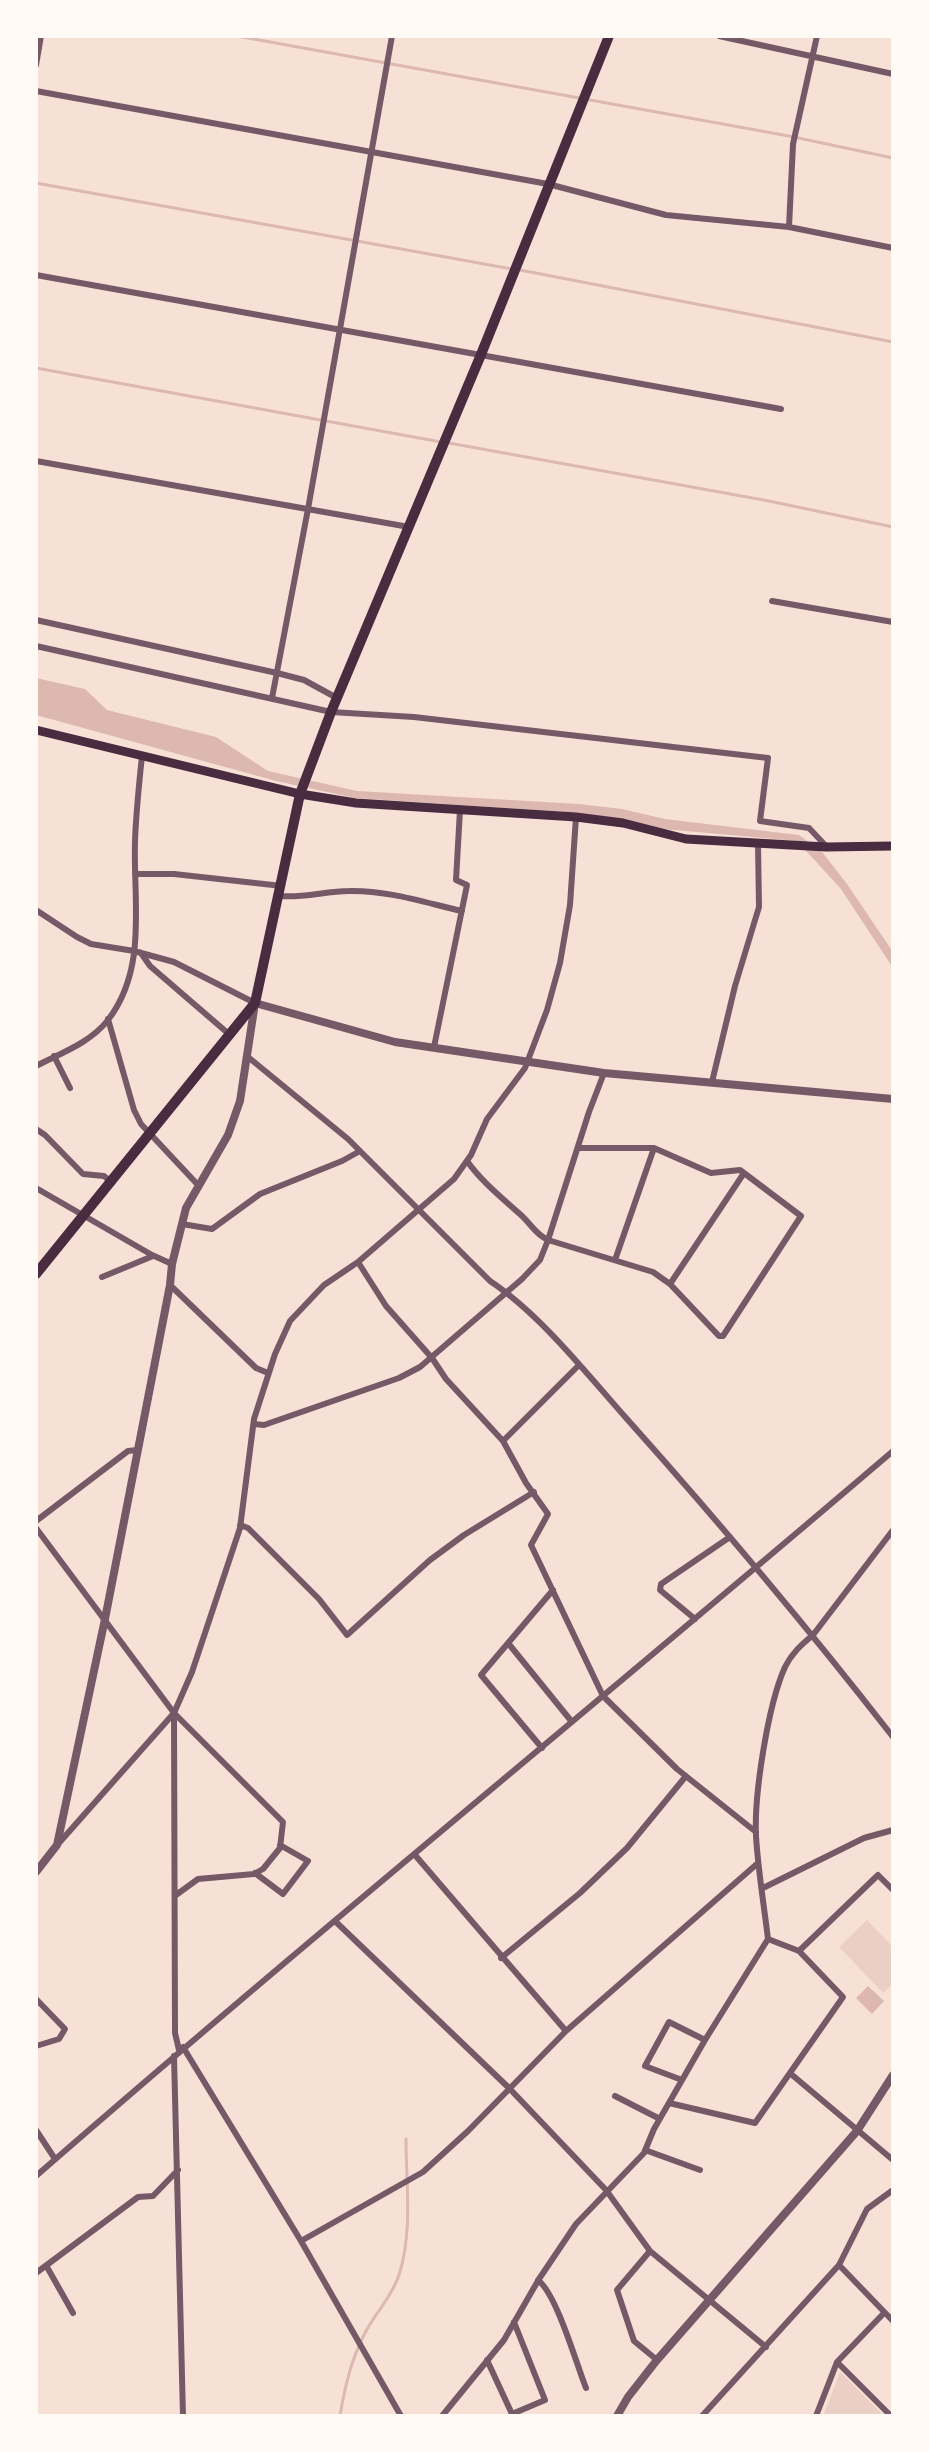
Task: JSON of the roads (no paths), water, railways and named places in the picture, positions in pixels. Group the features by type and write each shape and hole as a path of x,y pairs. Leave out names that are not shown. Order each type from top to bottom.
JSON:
{"main road":[{"path":"36,1274 255,1003 302,789 609,36"},
{"path":"36,730 356,803 576,817 623,823 686,839 826,847 893,846"}],"street":[{"path":"36,65 41,36"},
{"path":"272,698 392,36"},
{"path":"719,36 893,74"},
{"path":"789,227 793,144 817,36"},
{"path":"36,91 548,184 666,215 789,227 893,248"},
{"path":"36,275 781,409"},
{"path":"36,461 409,527"},
{"path":"772,601 893,622"},
{"path":"36,620 277,673 304,680 337,698"},
{"path":"36,646 331,712 414,717 768,758 760,821 809,828 826,847"},
{"path":"36,1066 82,1043 108,1019 121,998 137,952 135,841 142,756"},
{"path":"434,1047 467,885 456,880 460,810"},
{"path":"36,1872 174,1713 192,1672 240,1525 254,1424 268,1373 290,1321 324,1285 358,1262 454,1179 467,1161 487,1119 528,1061 560,963 570,905 576,817"},
{"path":"712,1082 735,986 759,907 758,844"},
{"path":"135,874 174,874 307,897 349,891 382,893 462,911"},
{"path":"36,910 91,944 174,962 255,1003 359,1034 604,1073 893,1099"},
{"path":"137,952 230,1035"},
{"path":"57,1845 105,1619 172,1264 186,1208 235,1120 255,1003"},
{"path":"108,1019 134,1110 141,1124 198,1185"},
{"path":"54,1056 70,1088"},
{"path":"248,1057 360,1151 579,1365 756,1567 893,1737"},
{"path":"254,1424 264,1425 399,1378 432,1358 522,1279 540,1260 548,1240 604,1073"},
{"path":"36,1129 83,1174 104,1176 110,1181"},
{"path":"467,1161 482,1182 525,1218 537,1234 653,1272 670,1284 719,1336 723,1336 801,1216 740,1170 711,1173 654,1148 578,1148"},
{"path":"615,1260 654,1148"},
{"path":"182,1224 212,1229 260,1194 360,1151"},
{"path":"670,1284 744,1173"},
{"path":"36,1188 172,1264"},
{"path":"102,1277 153,1256"},
{"path":"358,1262 386,1306 432,1358 446,1379 503,1441 548,1514 531,1545 603,1696 686,1776 756,1832"},
{"path":"170,1285 256,1368 268,1373"},
{"path":"503,1441 579,1365"},
{"path":"36,1521 128,1451 137,1450"},
{"path":"36,2176 179,2051 893,1451"},
{"path":"240,1525 248,1528 297,1577 347,1635 430,1560 534,1492"},
{"path":"36,1528 174,1713 283,1822 280,1845 263,1869 255,1873 198,1879 176,1895"},
{"path":"442,2416 514,2322 576,2224 645,2150 705,2040 768,1939 758,1863 757,1800 770,1720 785,1668 797,1648 813,1635 893,1530"},
{"path":"695,1619 660,1590 661,1584 730,1537"},
{"path":"542,1748 481,1675 553,1590"},
{"path":"508,1643 572,1722"},
{"path":"174,1713 175,2033 179,2051 183,2416"},
{"path":"501,1958 580,1893 627,1848 686,1776"},
{"path":"763,1888 864,1838 893,1830"},
{"path":"255,1873 283,1894 308,1861 280,1845"},
{"path":"415,1855 566,2031"},
{"path":"301,2241 423,2172 468,2131 566,2031 758,1863"},
{"path":"799,1951 878,1875 893,1890"},
{"path":"336,1922 509,2088 606,2190 650,2251 766,2347"},
{"path":"669,2103 755,2123 843,1997 799,1951 768,1939"},
{"path":"36,1999 65,2029 59,2039 36,2046"},
{"path":"682,2080 645,2066 669,2022 705,2040"},
{"path":"179,2051 301,2241 401,2416"},
{"path":"791,2074 893,2160"},
{"path":"617,2416 657,2360 857,2131 893,2075"},
{"path":"615,2096 660,2119"},
{"path":"36,2130 55,2159"},
{"path":"645,2150 700,2170"},
{"path":"36,2273 138,2197 153,2196 178,2170"},
{"path":"702,2416 839,2265 867,2209 893,2190"},
{"path":"650,2251 617,2290 634,2341 657,2360"},
{"path":"839,2265 893,2321"},
{"path":"47,2267 73,2313"},
{"path":"538,2280 544,2285 559,2318 586,2388"},
{"path":"816,2416 837,2362 884,2313"},
{"path":"487,2360 512,2414 545,2400 514,2322"},
{"path":"837,2362 891,2416"}],"waterway":[{"path":"237,36 789,136 893,158"},
{"path":"36,183 512,269"},
{"path":"520,270 893,342"},
{"path":"36,368 441,442"},
{"path":"449,443 769,501 893,527"},
{"path":"340,2416 356,2353 399,2275 407,2224 406,2139"}]}
